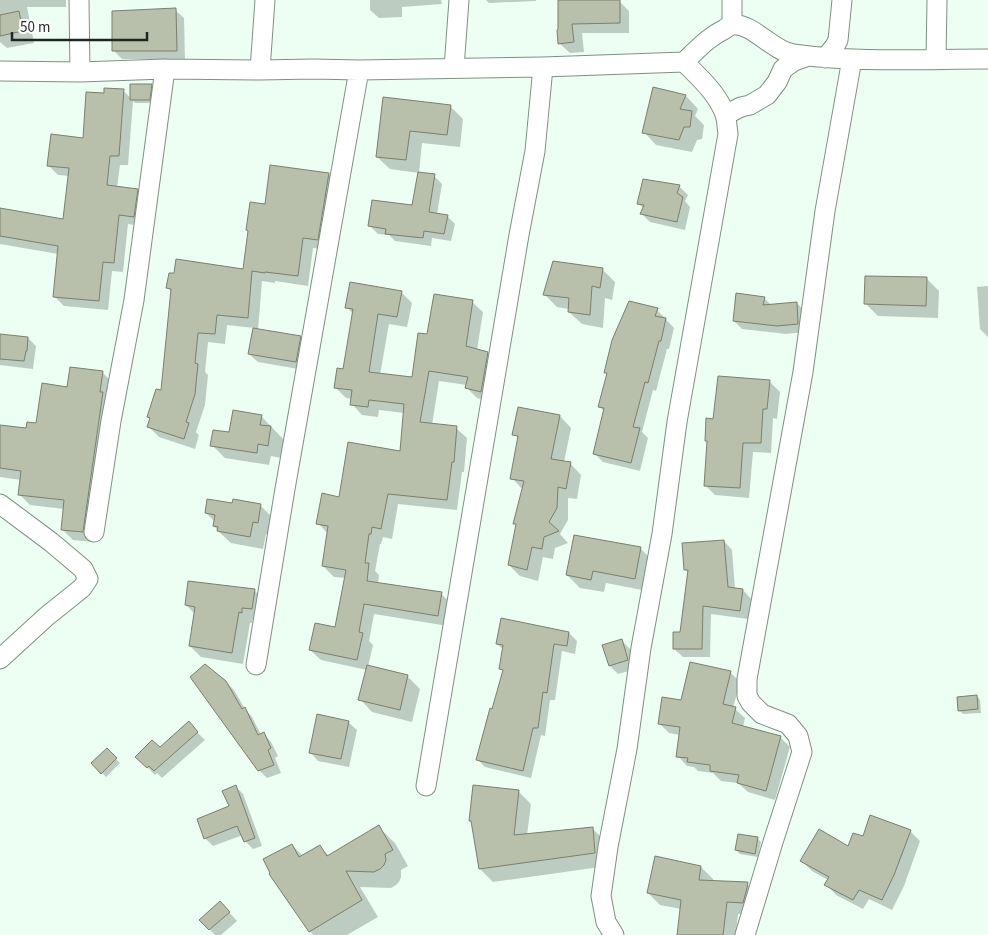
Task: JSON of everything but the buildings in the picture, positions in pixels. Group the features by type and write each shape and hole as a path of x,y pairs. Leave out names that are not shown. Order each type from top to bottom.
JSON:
{"street":[{"path":"79,0 80,72"},
{"path":"260,70 265,0"},
{"path":"454,68 459,0"},
{"path":"732,0 732,25"},
{"path":"725,115 750,105 767,94 777,82 783,69 794,61 817,57 835,46 838,40 842,0"},
{"path":"936,59 937,0"},
{"path":"0,71 80,72 165,69 359,70 543,67 684,62 703,42 732,25 745,27 775,47 790,53 817,57 852,59 988,59"},
{"path":"745,935 802,752 798,736 788,724 762,714 751,703 747,696 747,680 803,372 824,211 852,59"},
{"path":"614,935 606,922 601,896 608,847 627,749 641,648 662,534 677,422 728,134 725,115 718,100 707,84 684,62"},
{"path":"426,786 535,151 543,67"},
{"path":"94,532 111,421 134,300 165,69"},
{"path":"256,665 284,489 359,70"},
{"path":"0,504 51,542 83,569 88,579 82,588 47,616 0,659"}]}
